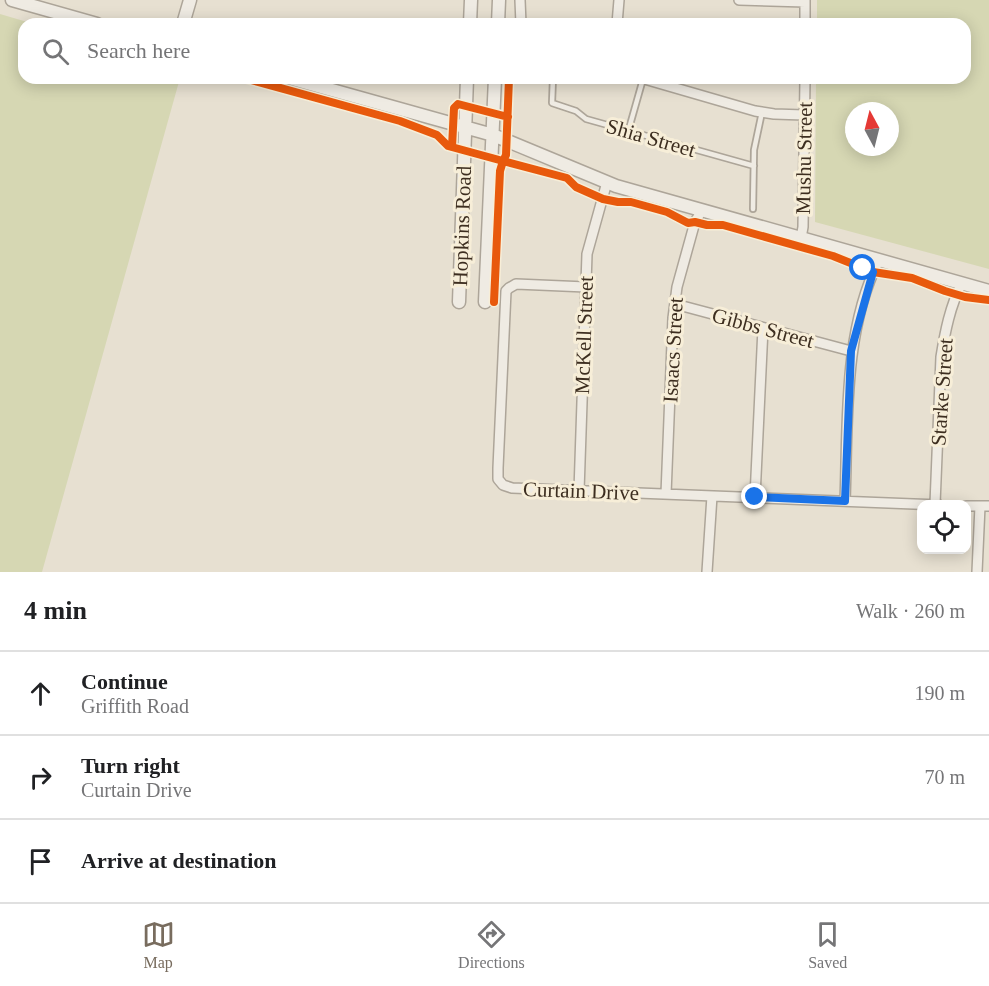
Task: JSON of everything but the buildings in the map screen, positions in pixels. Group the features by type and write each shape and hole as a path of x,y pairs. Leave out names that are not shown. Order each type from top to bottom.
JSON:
{"street":[{"path":"12,0 76,18"},
{"path":"185,18 190,0"},
{"path":"470,18 471,0"},
{"path":"498,18 499,0"},
{"path":"520,0 521,18"},
{"path":"618,18 619,0"},
{"path":"739,0 805,1 805,18"},
{"path":"311,84 493,135 607,182 989,291"},
{"name":"Hopkins Road","path":"459,302 468,84"},
{"name":"Hopkins Road","path":"485,302 495,84"},
{"path":"663,84 762,112 804,115"},
{"name":"Mushu Street","path":"801,238 805,84"},
{"name":"McKell Street","path":"579,491 589,245 607,182"},
{"name":"Isaacs Street","path":"666,494 673,318 677,287 695,222 702,210"},
{"path":"845,501 851,351 872,274 879,260"},
{"name":"Starke Street","path":"937,500 941,357 945,333 962,283"},
{"name":"Curtain Drive","path":"586,287 516,284 506,291 498,468 500,483 507,487 579,491 917,503"},
{"name":"Gibbs Street","path":"675,304 851,351"},
{"path":"755,497 763,328"},
{"path":"707,572 712,496"},
{"path":"977,572 984,506"}],"lane":[{"name":"Shia Street","path":"553,84 552,103 576,111 586,119 754,166"},
{"path":"628,132 640,84"},
{"path":"753,209 754,150 762,112"}],"green space":[{"path":"817,0 989,0 989,269 815,222 816,84 971,84 971,18 817,18"},
{"path":"0,14 18,19 18,84 178,84 42,572 0,572"}],"cycle path":[{"path":"266,84 400,121 437,135 448,146 503,161 506,155 509,84"},
{"path":"452,147 454,108 458,104 508,117"},
{"path":"494,302 500,171 503,161 567,178 576,187 603,199 631,202 667,212 688,223 723,225 833,256 873,272 912,278 965,297 989,300"}],"route":[{"path":"755,497 845,501 851,351 873,272 863,268"}]}
